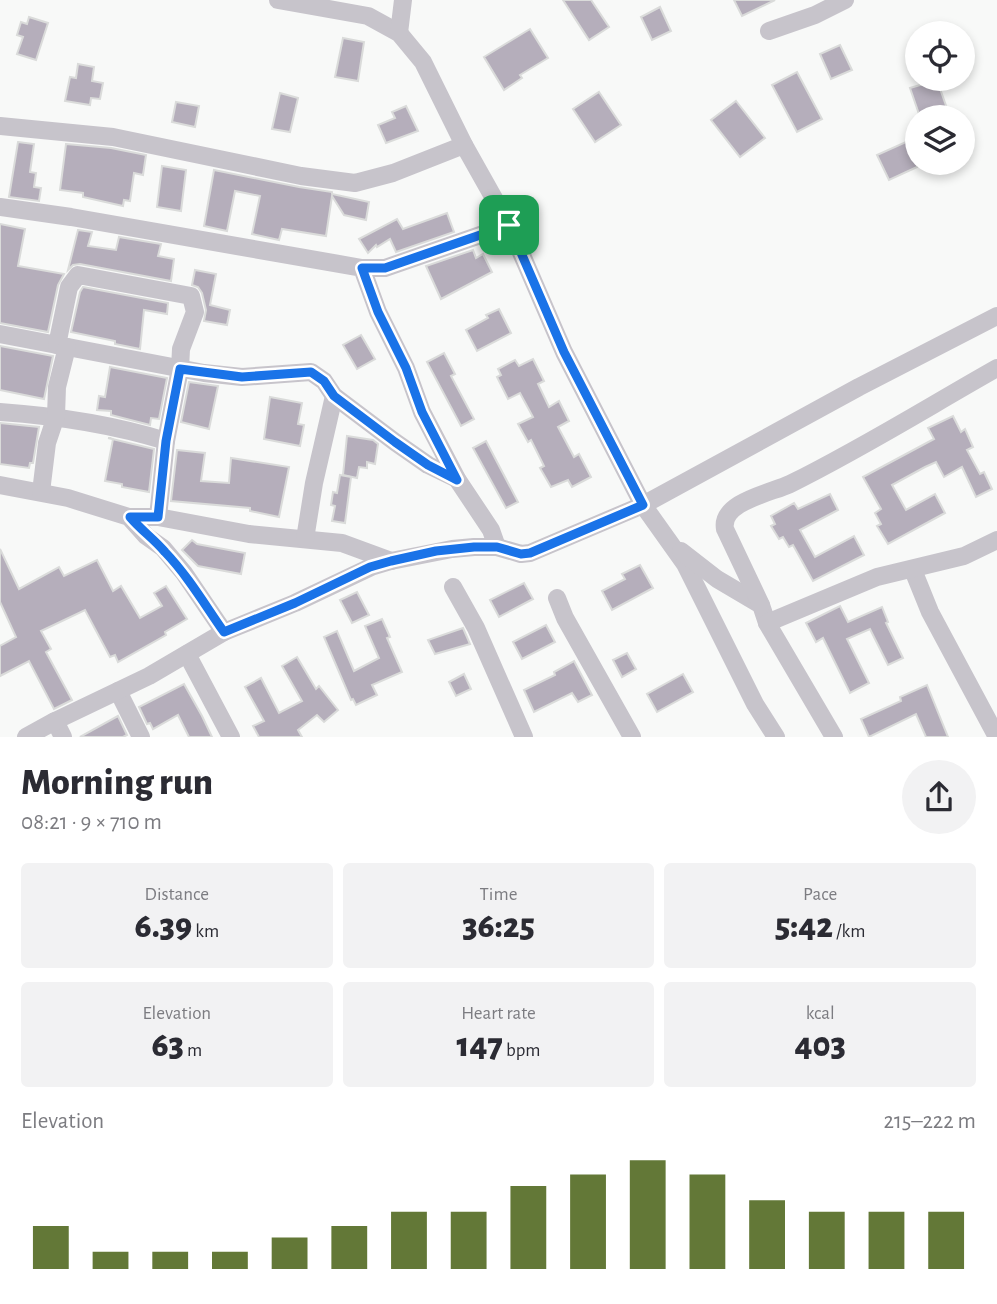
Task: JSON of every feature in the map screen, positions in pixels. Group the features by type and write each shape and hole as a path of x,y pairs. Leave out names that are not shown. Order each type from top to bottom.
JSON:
{"street":[{"path":"278,0 369,8 399,33 423,62 464,145 509,225 564,352 643,505 685,564 755,704 775,737"},
{"path":"399,33 403,0"},
{"path":"769,31 815,15 845,0"},
{"path":"0,125 113,137 301,176 355,183 393,173 464,145"},
{"path":"0,207 362,268 385,268 509,225"},
{"path":"362,268 378,312 406,368 422,412 457,480 491,530 497,547"},
{"path":"41,492 47,443 55,416 69,287 78,275 191,296 195,312 181,349 180,369 166,441 158,517"},
{"path":"26,737 59,729 118,691 224,632 295,603 370,567 452,549 497,547 521,554 530,553 643,505 859,387 997,316"},
{"path":"0,334 180,369 242,377 311,372 324,381 334,396 428,465 457,480"},
{"path":"834,737 764,614 724,524 730,511 744,502 781,489 845,457 997,368"},
{"path":"305,539 314,482 334,396"},
{"path":"0,412 55,416 125,428 166,441"},
{"path":"0,485 89,503 130,517 158,517 249,534 342,543 391,561"},
{"path":"130,517 146,536 163,548 184,573 224,632"},
{"path":"664,537 764,614"},
{"path":"764,614 877,578 964,556 997,540"},
{"path":"913,570 930,612 997,737"},
{"path":"453,587 476,628 524,737"},
{"path":"557,598 565,618 632,737"},
{"path":"187,654 231,737"},
{"path":"118,691 141,737"}],"building":[{"path":"563,0 591,0 609,27 589,40"},
{"path":"734,0 775,0 742,16"},
{"path":"660,7 671,31 652,40 641,17"},
{"path":"29,17 48,23 36,60 17,54 23,37 17,35 21,22 27,24"},
{"path":"530,29 548,58 520,75 522,78 504,90 484,57"},
{"path":"343,38 364,42 358,81 335,77"},
{"path":"840,45 852,70 831,79 820,54"},
{"path":"78,64 94,67 92,81 103,83 100,99 91,98 90,105 65,101 70,77 76,78"},
{"path":"797,72 822,119 797,132 772,85"},
{"path":"911,91 941,91 946,105 916,105"},
{"path":"599,92 621,125 595,142 573,109"},
{"path":"280,93 298,98 290,132 272,129"},
{"path":"736,101 765,138 740,157 711,120"},
{"path":"176,102 199,106 195,127 172,122"},
{"path":"406,106 418,131 386,143 378,125 395,118 392,112"},
{"path":"18,142 34,144 30,172 36,173 34,187 41,188 39,201 9,197"},
{"path":"905,142 905,173 889,180 877,155"},
{"path":"66,144 111,148 146,155 143,175 134,173 130,201 124,200 123,206 83,197 83,193 60,190"},
{"path":"162,166 186,170 181,211 157,207"},
{"path":"214,170 332,192 369,202 366,220 344,215 332,196 326,236 282,229 279,240 252,234 260,196 235,191 227,231 204,226"},
{"path":"447,213 454,232 396,252 390,239 377,247 376,245 368,253 359,239 397,219 403,229"},
{"path":"0,224 25,229 18,266 64,274 58,285 48,332 0,323"},
{"path":"78,230 92,232 88,246 116,250 119,237 161,244 158,256 174,259 171,281 80,264 73,265 68,270"},
{"path":"473,250 476,258 483,254 492,272 441,299 426,266"},
{"path":"195,270 216,274 210,305 230,310 227,325 204,321 206,310 202,293 198,287 192,285"},
{"path":"83,287 168,303 167,314 144,310 140,349 71,332"},
{"path":"499,309 511,333 477,351 466,330"},
{"path":"361,335 375,359 357,369 343,345"},
{"path":"0,346 53,356 44,399 0,390"},
{"path":"444,353 455,374 451,376 474,419 461,426 427,362"},
{"path":"533,359 544,381 538,384 549,407 559,401 569,421 558,427 574,457 579,454 591,477 572,487 568,480 551,487 540,468 544,466 531,440 528,442 518,424 533,417 520,393 508,399 497,377 501,375 498,369 515,360 519,366"},
{"path":"110,367 167,378 159,419 151,418 150,425 111,415 111,411 97,410 99,396 105,397"},
{"path":"189,382 218,386 209,429 181,422"},
{"path":"270,397 302,403 298,424 304,425 300,446 264,439"},
{"path":"953,416 961,432 965,429 973,447 967,450 980,474 984,472 992,489 976,497 962,467 944,477 936,462 925,467 892,485 906,510 935,494 945,513 888,544 877,526 881,524 875,513 881,509 863,477 934,439 928,428"},
{"path":"0,423 39,427 33,463 30,463 29,468 0,464"},
{"path":"347,436 373,440 378,444 375,464 367,462 367,468 359,467 357,478 343,475"},
{"path":"113,439 154,449 149,492 105,481"},
{"path":"486,441 518,502 506,508 473,448"},
{"path":"177,450 205,453 201,481 229,483 231,458 289,467 279,517 250,511 250,508 171,501"},
{"path":"340,475 351,477 345,523 332,521 335,506 331,505 333,492 337,493"},
{"path":"830,494 838,510 800,530 815,557 854,536 864,555 813,581 793,545 789,547 783,537 779,539 771,526 775,524 771,516 794,503 798,509"},
{"path":"192,540 197,544 245,553 241,574 198,566 182,550"},
{"path":"0,549 19,589 59,567 64,576 97,560 113,591 121,586 140,618 162,606 154,593 166,586 187,619 165,632 166,635 118,662 115,655 110,657 85,610 41,631 51,649 46,652 72,700 54,709 29,661 0,676 0,646 16,637 0,602"},
{"path":"640,565 653,588 612,610 602,591 625,579 622,574"},
{"path":"524,583 533,599 499,617 490,600"},
{"path":"357,592 369,615 352,623 340,600"},
{"path":"840,606 848,622 882,607 888,622 886,623 903,658 888,665 870,629 847,639 869,683 850,693 823,638 816,642 806,623"},
{"path":"382,619 402,672 372,685 377,695 356,705 353,699 351,700 324,637 337,631 354,671 379,658 365,626"},
{"path":"546,625 555,642 522,659 513,642"},
{"path":"463,628 470,644 435,654 428,640"},
{"path":"627,653 636,669 622,677 613,660"},
{"path":"297,657 316,689 319,686 338,710 324,722 317,715 298,730 302,737 259,737 253,726 264,721 245,687 261,678 279,713 302,701 282,666"},
{"path":"574,661 592,695 578,702 572,693 534,712 524,690 555,675 554,672"},
{"path":"464,674 471,689 456,696 449,682"},
{"path":"683,674 693,692 657,712 647,694"},
{"path":"184,684 212,737 189,737 178,715 153,729 150,723 147,724 139,707"},
{"path":"927,685 948,737 926,737 916,714 869,737 861,719 901,701 900,697"},
{"path":"118,716 127,735 80,737"}],"route":[{"path":"509,225 564,352 643,505 530,553 521,554 497,547 474,547 436,551 370,567 295,603 224,632 184,573 163,548 146,536 130,517 158,517 166,441 180,369 242,377 311,372 324,381 334,396 395,442 428,465 457,480 422,412 406,368 378,312 362,268 385,268 509,225"}]}
